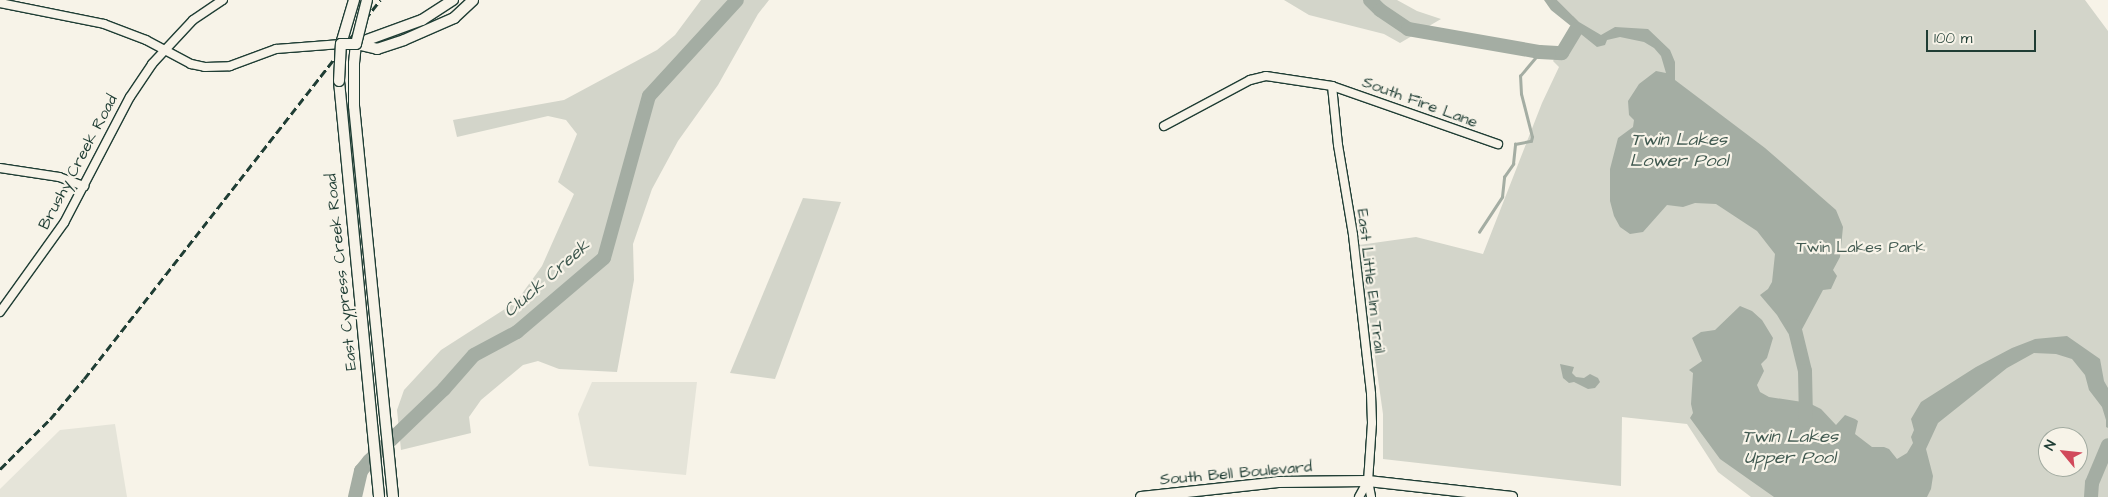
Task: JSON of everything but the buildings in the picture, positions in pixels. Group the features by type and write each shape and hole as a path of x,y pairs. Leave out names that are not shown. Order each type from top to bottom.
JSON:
{"main road":[{"path":"354,0 346,24 336,44 362,45 377,49 426,32 454,18 473,0"},
{"path":"362,45 367,0"},
{"path":"362,45 374,37 422,20 453,0"},
{"name":"East Cypress Creek Road","path":"336,44 379,497"},
{"name":"East Cypress Creek Road","path":"362,45 354,63 354,106 393,497"},
{"path":"362,330 376,331"},
{"name":"South Bell Boulevard","path":"1141,497 1278,482 1368,481 1512,497"}],"street":[{"name":"Brushy Creek Road","path":"0,312 53,240 84,186 130,97 165,49 193,20 223,0"},
{"path":"0,4 104,24 165,49 191,64 205,68 220,68 276,49 336,44"},
{"name":"South Fire Lane","path":"1164,126 1250,80 1266,76 1332,86 1498,144"},
{"name":"East Little Elm Trail","path":"1332,86 1338,145 1353,235 1371,394 1372,423 1368,481"},
{"path":"0,168 58,177 84,186"},
{"path":"1359,497 1368,481"},
{"path":"1368,481 1371,497"}],"shaded area":[{"path":"592,382 697,382 686,475 589,466 578,414"},
{"path":"115,424 127,497 0,497 0,489 60,430"}],"green space":[{"path":"701,0 769,0 758,14 718,85 678,141 652,189 633,244 634,280 617,372 559,369 538,361 523,365 481,400 469,417 471,433 401,450 397,410 404,390 441,350 516,302 542,266 574,194 558,182 577,134 566,120 548,116 457,137 453,120 564,100 657,50 675,35"},
{"path":"1284,0 1397,0 1417,11 1441,19 1400,43 1384,34 1309,15"},
{"name":"Twin Lakes Park","path":"1557,0 2085,0 2108,31 2108,497 1751,497 1718,472 1687,424 1622,417 1621,486 1383,459 1383,414 1359,245 1416,237 1483,254 1542,103 1559,67 1553,61 1573,28 1573,16"},
{"path":"803,198 841,202 775,379 730,373"}],"water":[{"name":"Twin Lakes Lower Pool","path":"1544,0 1557,0 1579,22 1601,35 1615,27 1648,29 1670,50 1675,62 1675,80 1765,148 1836,210 1843,227 1840,257 1833,270 1837,276 1831,289 1823,290 1800,333 1801,343 1792,340 1793,337 1760,295 1768,289 1772,282 1775,254 1757,231 1716,204 1695,203 1683,207 1667,205 1643,232 1630,234 1620,227 1614,216 1610,201 1610,169 1618,138 1633,127 1634,120 1629,115 1628,101 1639,84 1656,71 1666,73 1661,56 1654,48 1644,42 1620,37 1607,40 1605,45 1597,47 1551,10"},
{"name":"Twin Lakes Upper Pool","path":"1740,306 1752,311 1762,320 1773,338 1767,358 1761,364 1764,371 1757,385 1760,392 1769,397 1809,403 1821,409 1836,425 1845,415 1855,419 1858,421 1855,434 1872,447 1889,449 1897,459 1907,453 1913,443 1911,437 1914,430 1911,419 1921,402 1976,367 2012,348 2035,339 2067,336 2100,359 2104,381 2108,388 2108,428 2106,427 2102,407 2089,390 2085,375 2072,359 2056,354 2034,353 2007,368 1938,423 1926,449 1933,476 1931,489 1927,497 1774,497 1720,459 1690,418 1693,413 1691,404 1693,373 1689,370 1702,361 1692,338 1701,332 1715,330"},
{"path":"1560,364 1574,367 1572,373 1576,377 1584,378 1590,374 1598,378 1600,382 1595,388 1588,389 1574,382 1569,383 1563,378"}],"waterway":[{"name":"Cluck Creek","path":"355,497 361,471 369,461 444,389 474,355 517,332 604,258 649,96 737,0"},
{"name":"Cluck Creek","path":"1370,0 1380,10 1408,29 1540,52 1562,53 1576,30"},
{"path":"1479,232 1502,197 1504,177 1513,164 1515,144 1531,141 1532,137 1521,94 1520,76 1540,52"},
{"path":"1794,326 1805,371 1806,420"},
{"path":"2091,497 2092,483 2108,445"}],"railway":[{"path":"0,469 50,419 84,379 380,0"}]}
